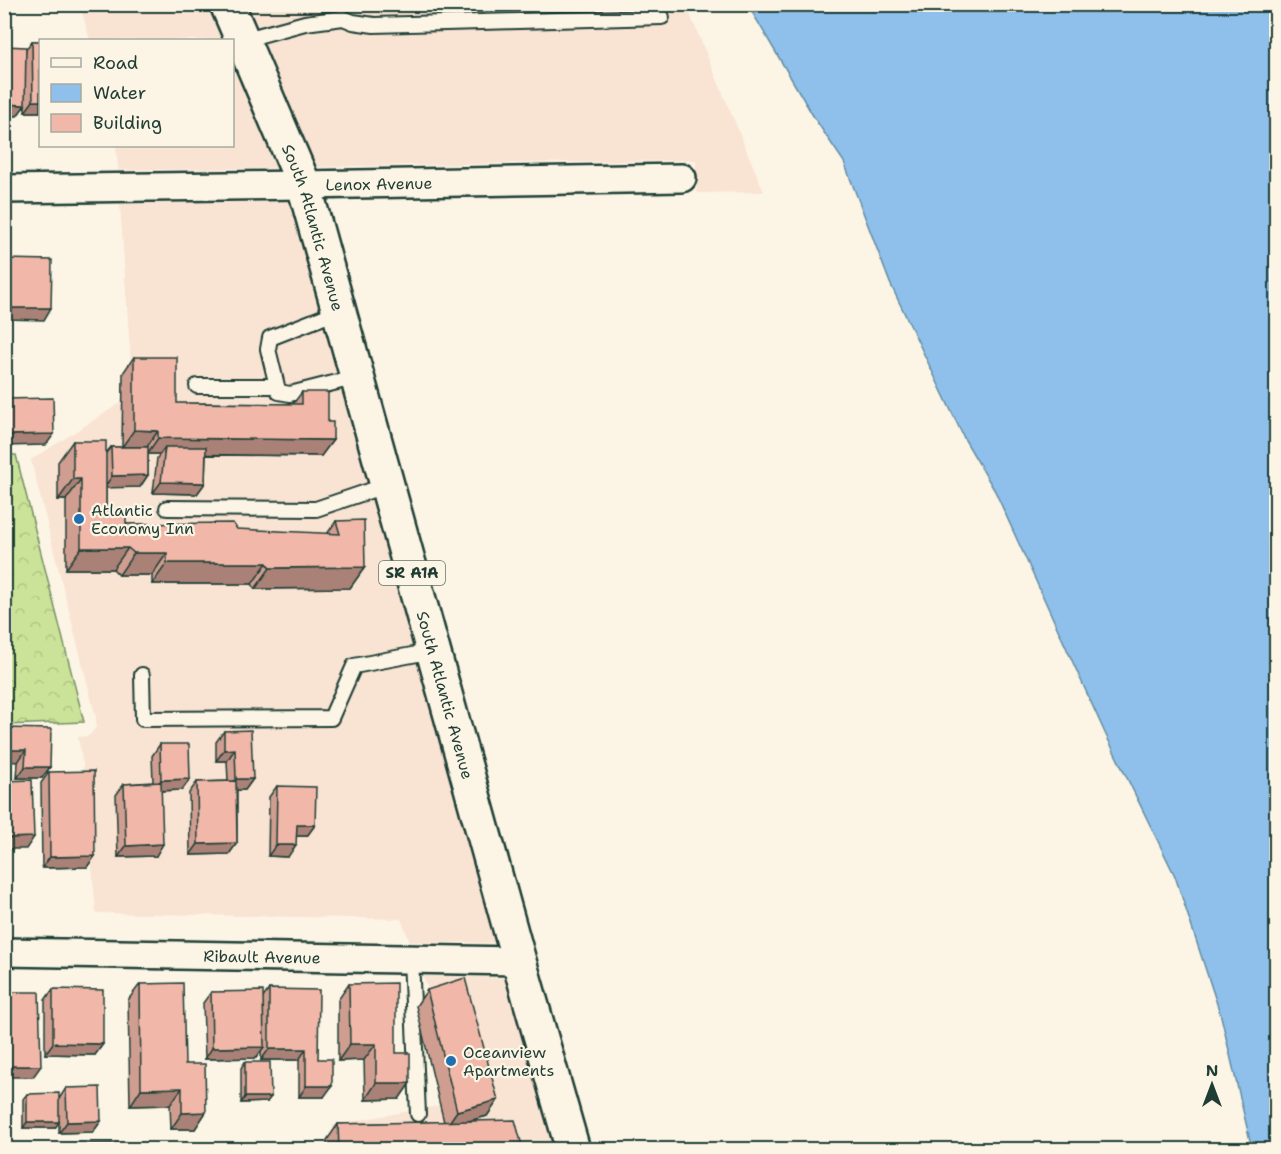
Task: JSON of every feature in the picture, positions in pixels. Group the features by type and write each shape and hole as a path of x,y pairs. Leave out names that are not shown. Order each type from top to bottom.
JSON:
{"main road":[{"name":"South Atlantic Avenue","path":"227,4 304,185 573,1149"}],"street":[{"name":"Lenox Avenue","path":"4,189 682,178"},
{"name":"Ribault Avenue","path":"4,952 519,961"}],"lane":[{"path":"242,40 305,23 343,18 353,22 374,24 662,17"},
{"path":"339,311 270,338 268,350 277,386 279,392 290,394 357,377"},
{"path":"197,386 277,386"},
{"path":"167,508 316,509 387,484"},
{"path":"142,675 143,719 331,718 354,666 434,651"},
{"path":"411,959 418,1114"}],"shaded area":[{"path":"80,5 210,5 225,39 90,39"},
{"path":"243,5 686,5 764,192 697,193 696,160 313,167"},
{"path":"234,59 280,168 118,170 116,147 234,147"},
{"path":"293,202 499,943 410,942 401,919 96,913 83,765 78,737 91,734 96,727 96,718 31,460 133,395 120,204"},
{"path":"423,976 508,978 557,1149 334,1149 333,1125 470,1100"}],"green space":[{"path":"4,455 16,455 84,722 5,725"}],"water":[{"path":"748,5 1276,5 1276,1149 1252,1149 1221,1016 1175,876 1105,733 995,491 965,440 890,283 844,162 815,119"}],"building":[{"path":"32,41 39,41 39,101 33,101"},
{"path":"4,46 26,47 25,105 4,104"},
{"path":"4,259 52,260 51,308 4,308"},
{"path":"134,357 177,357 177,403 302,404 302,392 328,392 328,422 333,422 333,440 158,438 158,431 134,430"},
{"path":"53,398 54,434 4,435 4,399"},
{"path":"73,441 106,441 106,516 126,516 126,524 233,523 237,529 340,534 336,521 364,520 365,567 270,568 267,563 167,563 167,553 134,553 128,548 81,548 81,479 73,479"},
{"path":"111,447 148,447 148,475 112,476"},
{"path":"165,447 206,447 205,483 161,482"},
{"path":"4,728 51,729 50,767 25,767 26,750 4,750"},
{"path":"251,730 253,779 236,779 235,749 224,750 224,731"},
{"path":"160,744 189,744 190,779 161,780"},
{"path":"94,771 95,856 50,857 49,772"},
{"path":"32,780 34,837 4,838 4,781"},
{"path":"236,781 237,843 198,844 197,782"},
{"path":"161,782 163,844 126,846 124,784"},
{"path":"277,786 316,787 315,825 297,825 296,845 276,845"},
{"path":"465,978 498,1100 457,1111 427,990"},
{"path":"183,983 185,1064 205,1064 206,1112 182,1113 182,1088 141,1089 140,984"},
{"path":"396,983 396,1053 410,1053 410,1083 376,1083 376,1044 350,1044 349,984"},
{"path":"53,989 103,990 103,1044 53,1043"},
{"path":"269,989 319,990 318,1059 332,1059 332,1086 306,1086 306,1049 269,1049"},
{"path":"263,991 264,1047 212,1048 211,992"},
{"path":"4,992 39,992 41,1066 4,1066"},
{"path":"245,1062 270,1062 271,1097 245,1097"},
{"path":"100,1087 101,1121 67,1122 66,1088"},
{"path":"59,1093 59,1122 27,1122 27,1094"},
{"path":"515,1120 523,1149 339,1149 338,1124"},
{"path":"146,1143 146,1149 68,1149 68,1144"}],"place":[{"name":"Atlantic Economy Inn","path":"79,519"},
{"name":"Oceanview Apartments","path":"451,1061"}]}
